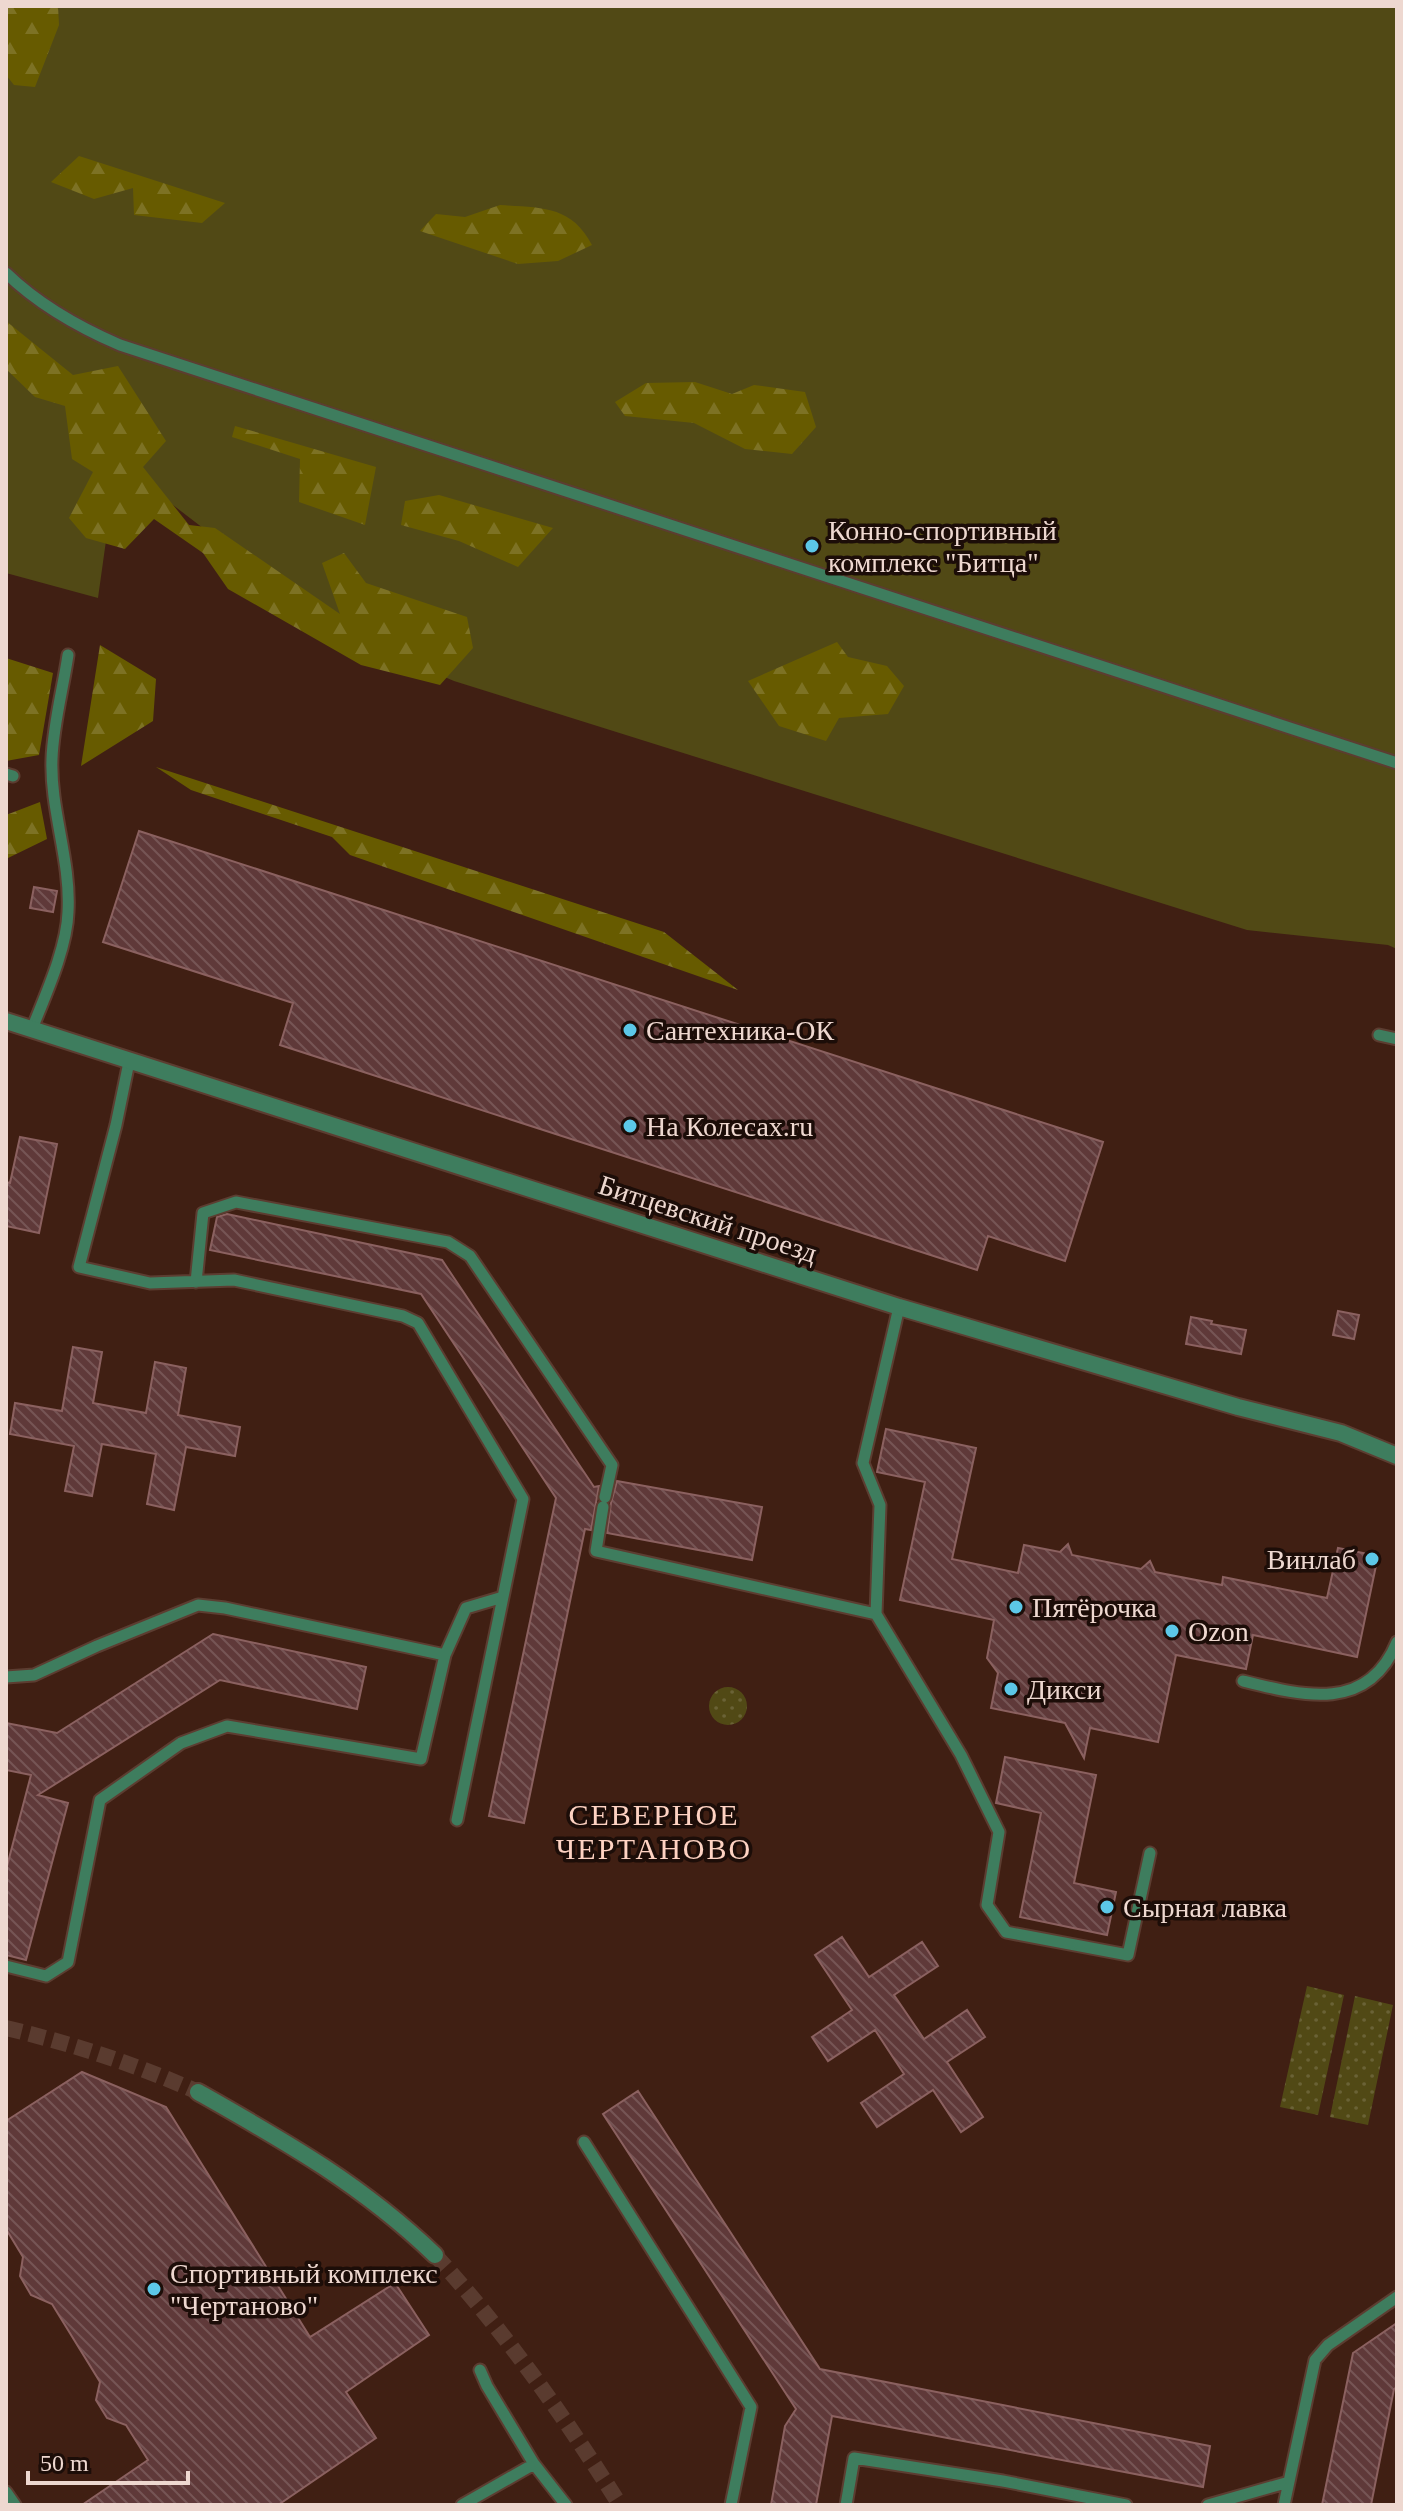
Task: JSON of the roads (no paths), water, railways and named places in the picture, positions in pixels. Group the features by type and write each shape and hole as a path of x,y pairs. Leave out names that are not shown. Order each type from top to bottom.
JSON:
{"street":[{"name":"Битцевский проезд","path":"6,1021 899,1307 1238,1407 1341,1433 1397,1456"},
{"path":"198,2092 364,2192 435,2255"}],"lane":[{"path":"6,273 82,329 120,345 1397,763"},
{"path":"32,1029 55,969 69,914 66,862 54,793 52,758 68,655"},
{"path":"1379,1035 1397,1039"},
{"path":"129,1062 79,1267 150,1283 234,1280 403,1316 418,1323 523,1499 457,1820"},
{"path":"196,1282 203,1213 236,1202 448,1242 470,1256 612,1465 596,1551 876,1614"},
{"path":"899,1307 863,1463 880,1505 876,1614 961,1755 999,1832 987,1905 1006,1932 1128,1955 1150,1853"},
{"path":"6,1966 46,1976 68,1962 100,1800 181,1743 227,1726 421,1759 445,1655 466,1608 503,1597"},
{"path":"6,1677 34,1675 198,1605 225,1608 445,1655"},
{"path":"1243,1681 1296,1694 1344,1693 1361,1687 1378,1673 1391,1657 1397,1642"},
{"path":"584,2142 751,2407 731,2505"},
{"path":"1284,2505 1315,2360 1328,2345 1397,2297"},
{"path":"480,2370 534,2464 566,2505"},
{"path":"846,2505 854,2458 1003,2481 1126,2505"},
{"path":"462,2505 534,2464"},
{"path":"1208,2505 1289,2482"},
{"path":"6,2492 15,2505"}],"tunnel":[{"path":"6,2028 104,2056 198,2092"},
{"path":"435,2255 486,2314 533,2376 620,2505"}],"place":[{"name":"Конно-спортивный комплекс \"Битца\"","path":"812,546"},
{"name":"Сантехника-ОК","path":"630,1030"},
{"name":"На Колесах.ru","path":"630,1126"},
{"name":"Винлаб","path":"1372,1559"},
{"name":"Пятёрочка","path":"1016,1607"},
{"name":"Ozon","path":"1172,1631"},
{"name":"Дикси","path":"1011,1689"},
{"name":"Сырная лавка","path":"1107,1907"},
{"name":"Спортивный комплекс \"Чертаново\"","path":"154,2289"}],"district":[{"name":"СЕВЕРНОЕ ЧЕРТАНОВО","path":"654,1831"}]}
